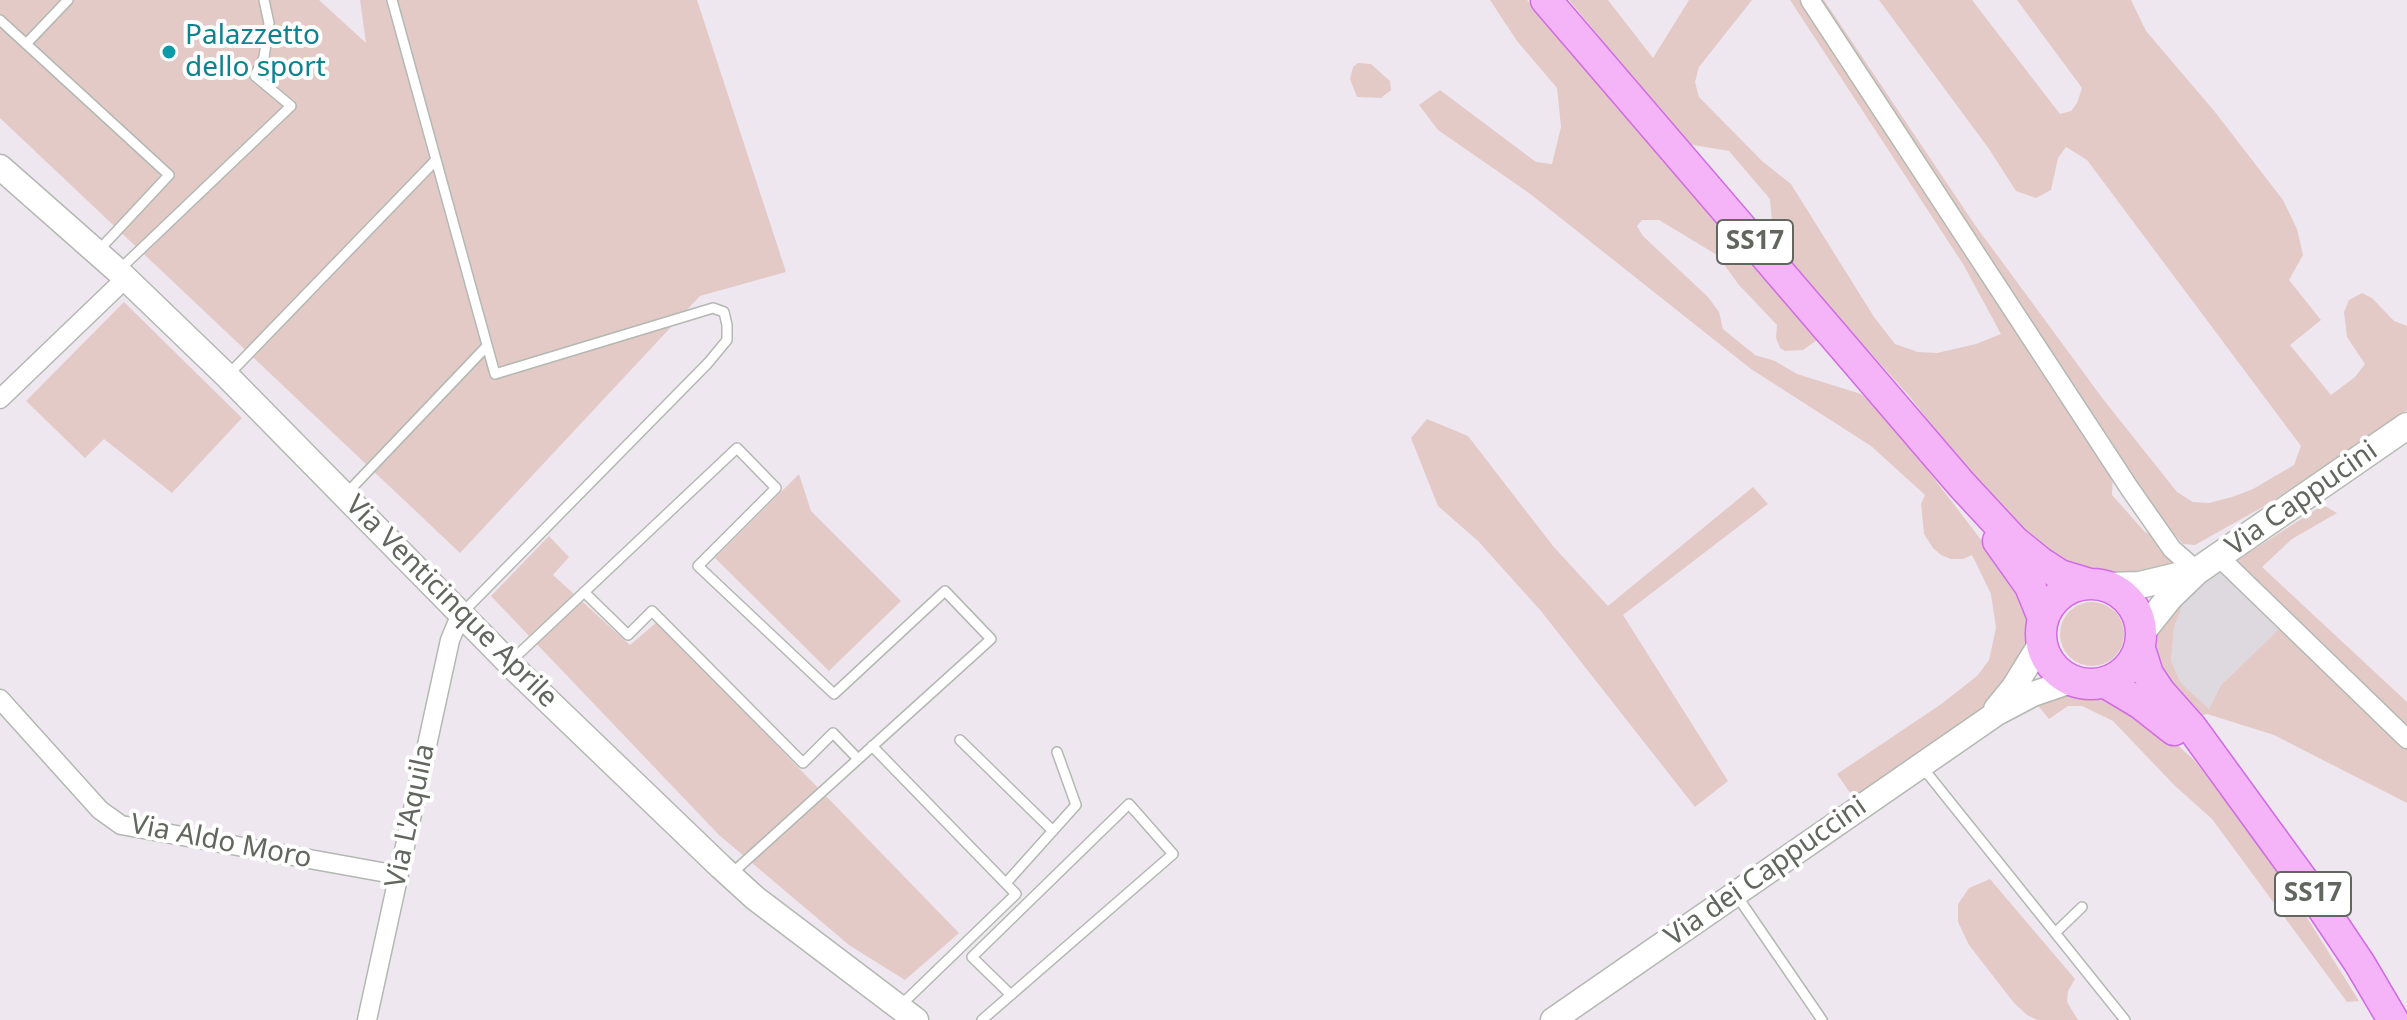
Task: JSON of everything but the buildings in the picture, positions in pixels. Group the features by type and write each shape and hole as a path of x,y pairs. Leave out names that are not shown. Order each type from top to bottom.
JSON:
{"main road":[{"name":"SS17","path":"1546,0 1962,485 2014,541 2060,575 2120,592 2131,603 2139,617 2141,641 2154,683 2192,728 2315,897 2393,1020"},
{"name":"Via Cappucini","path":"2141,641 2163,605 2208,564 2407,426"},
{"name":"SS17","path":"1962,485 2030,586 2052,665 2071,681 2106,683 2141,704 2224,774"},
{"name":"Via Cappucini","path":"2098,585 2140,585 2208,564"},
{"path":"2042,631 2050,604 2061,593 2074,586 2098,585"},
{"path":"2106,683 2127,669 2141,641"}],"street":[{"path":"1810,0 2172,549 2208,564 2407,739"},
{"name":"Via Venticinque Aprile","path":"0,167 122,274 227,376 509,663 730,875 755,898 907,1014"},
{"path":"0,399 122,274"},
{"name":"Via L'Aquila","path":"367,1020 450,640 461,614"},
{"name":"Via dei Cappuccini","path":"1980,724 2014,687 2042,631"},
{"name":"Via dei Cappuccini","path":"1553,1020 1980,724 2033,694 2071,681"},
{"name":"Via Aldo Moro","path":"0,699 100,810 121,825 398,875"}],"lane":[{"path":"26,44 68,0"},
{"path":"122,274 291,106 255,76 264,57 269,23 264,0"},
{"path":"392,0 495,374 713,308 724,312 727,325 727,340 708,363 461,614"},
{"path":"0,20 169,175 98,252"},
{"path":"227,376 436,160"},
{"path":"345,495 487,346"},
{"path":"509,663 737,448 776,488 698,566 834,694 945,591 991,639 730,875"},
{"path":"584,592 628,635 652,611 803,763 833,733 858,759"},
{"path":"960,740 1053,831"},
{"path":"872,746 1016,894 907,1014"},
{"path":"1006,883 1076,805 1057,752"},
{"path":"1921,766 2125,1020"},
{"path":"982,1020 1011,995 1173,854 1129,804 972,957 1011,995"},
{"path":"1735,893 1822,1020"},
{"path":"2055,933 2082,907"}],"shaded area":[{"path":"0,0 319,0 366,43 360,0 697,0 786,272 700,296 460,553 0,118"},
{"path":"1490,0 1527,0 1734,243 1820,338 1803,350 1785,351 1780,348 1776,338 1777,325 1739,285 1717,255 1659,220 1642,220 1637,226 1643,236 1708,297 1719,312 1723,329 1755,355 1775,361 1797,374 1861,394 1890,421 1985,545 2029,612 2028,649 1991,701 1972,720 1855,800 1837,774 1940,705 1977,676 1989,660 1996,628 1991,594 1972,555 1951,559 1933,548 1924,534 1921,504 1925,495 1871,446 1751,369 1529,193 1438,130 1419,105 1440,90 1536,162 1552,164 1561,127 1557,88 1517,41"},
{"path":"1569,0 1608,0 1653,58 1689,0 1752,0 1699,67 1695,82 1699,97 1762,161 1791,184 1874,317 1895,344 1918,352 1937,353 1976,344 2001,334 1963,264 1790,0 1805,0 2113,471 2112,495 2145,532 2160,538 2174,557 2172,567 2123,578 2108,572 2059,565 2005,520 1910,397 1774,245 1770,199 1729,151 1687,144"},
{"path":"1816,0 1824,0 1975,225 2103,399 2177,492 2193,502 2209,503 2232,497 2253,489 2294,465 2301,446 2087,160 2066,147 2058,158 2051,190 2036,198 2016,191 1989,149 1879,0 1972,0 2060,114 2071,111 2082,88 2017,0 2131,0 2146,31 2215,112 2283,200 2297,229 2303,255 2289,280 2321,320 2290,345 2331,395 2355,377 2365,364 2347,337 2344,312 2349,300 2362,293 2372,298 2394,321 2407,326 2407,410 2268,504 2195,545 2183,544 2162,521"},
{"path":"1358,63 1371,64 1390,81 1391,90 1381,98 1357,97 1350,79 1353,67"},
{"path":"124,302 242,418 172,493 104,439 85,458 26,401"},
{"path":"1427,419 1468,436 1553,546 1608,606 1753,487 1768,504 1623,615 1728,781 1695,807 1541,611 1478,541 1438,506 1411,438"},
{"path":"799,474 811,511 901,601 829,671 715,558"},
{"path":"2323,505 2337,513 2292,539 2262,567 2407,702 2407,727 2236,561"},
{"path":"549,536 569,557 553,575 630,645 657,622 959,933 905,980 849,945 719,835 491,596"},
{"path":"2223,568 2283,625 2221,685 2209,709 2181,683 2171,661 2174,628 2181,607 2177,602"},
{"path":"2092,602 2110,608 2118,616 2124,634 2118,652 2110,660 2092,666 2074,660 2066,652 2060,634 2066,616 2074,608"},
{"path":"2177,602 2182,606 2174,628 2171,661 2181,683 2209,709 2221,685 2283,625 2407,743 2407,803 2274,735 2207,714 2197,717 2154,662 2155,638 2164,618"},
{"path":"2063,694 2105,696 2143,714 2194,760 2271,860 2359,1001 2347,1002 2212,819 2174,785 2113,721 2082,706 2068,706 2049,719 2035,702"},
{"path":"1990,879 2075,979 2068,991 2067,1002 2078,1020 2037,1020 2027,1015 1969,945 1958,922 1958,904 1969,888"}],"place":[{"name":"Palazzetto dello sport","path":"169,52"}]}
